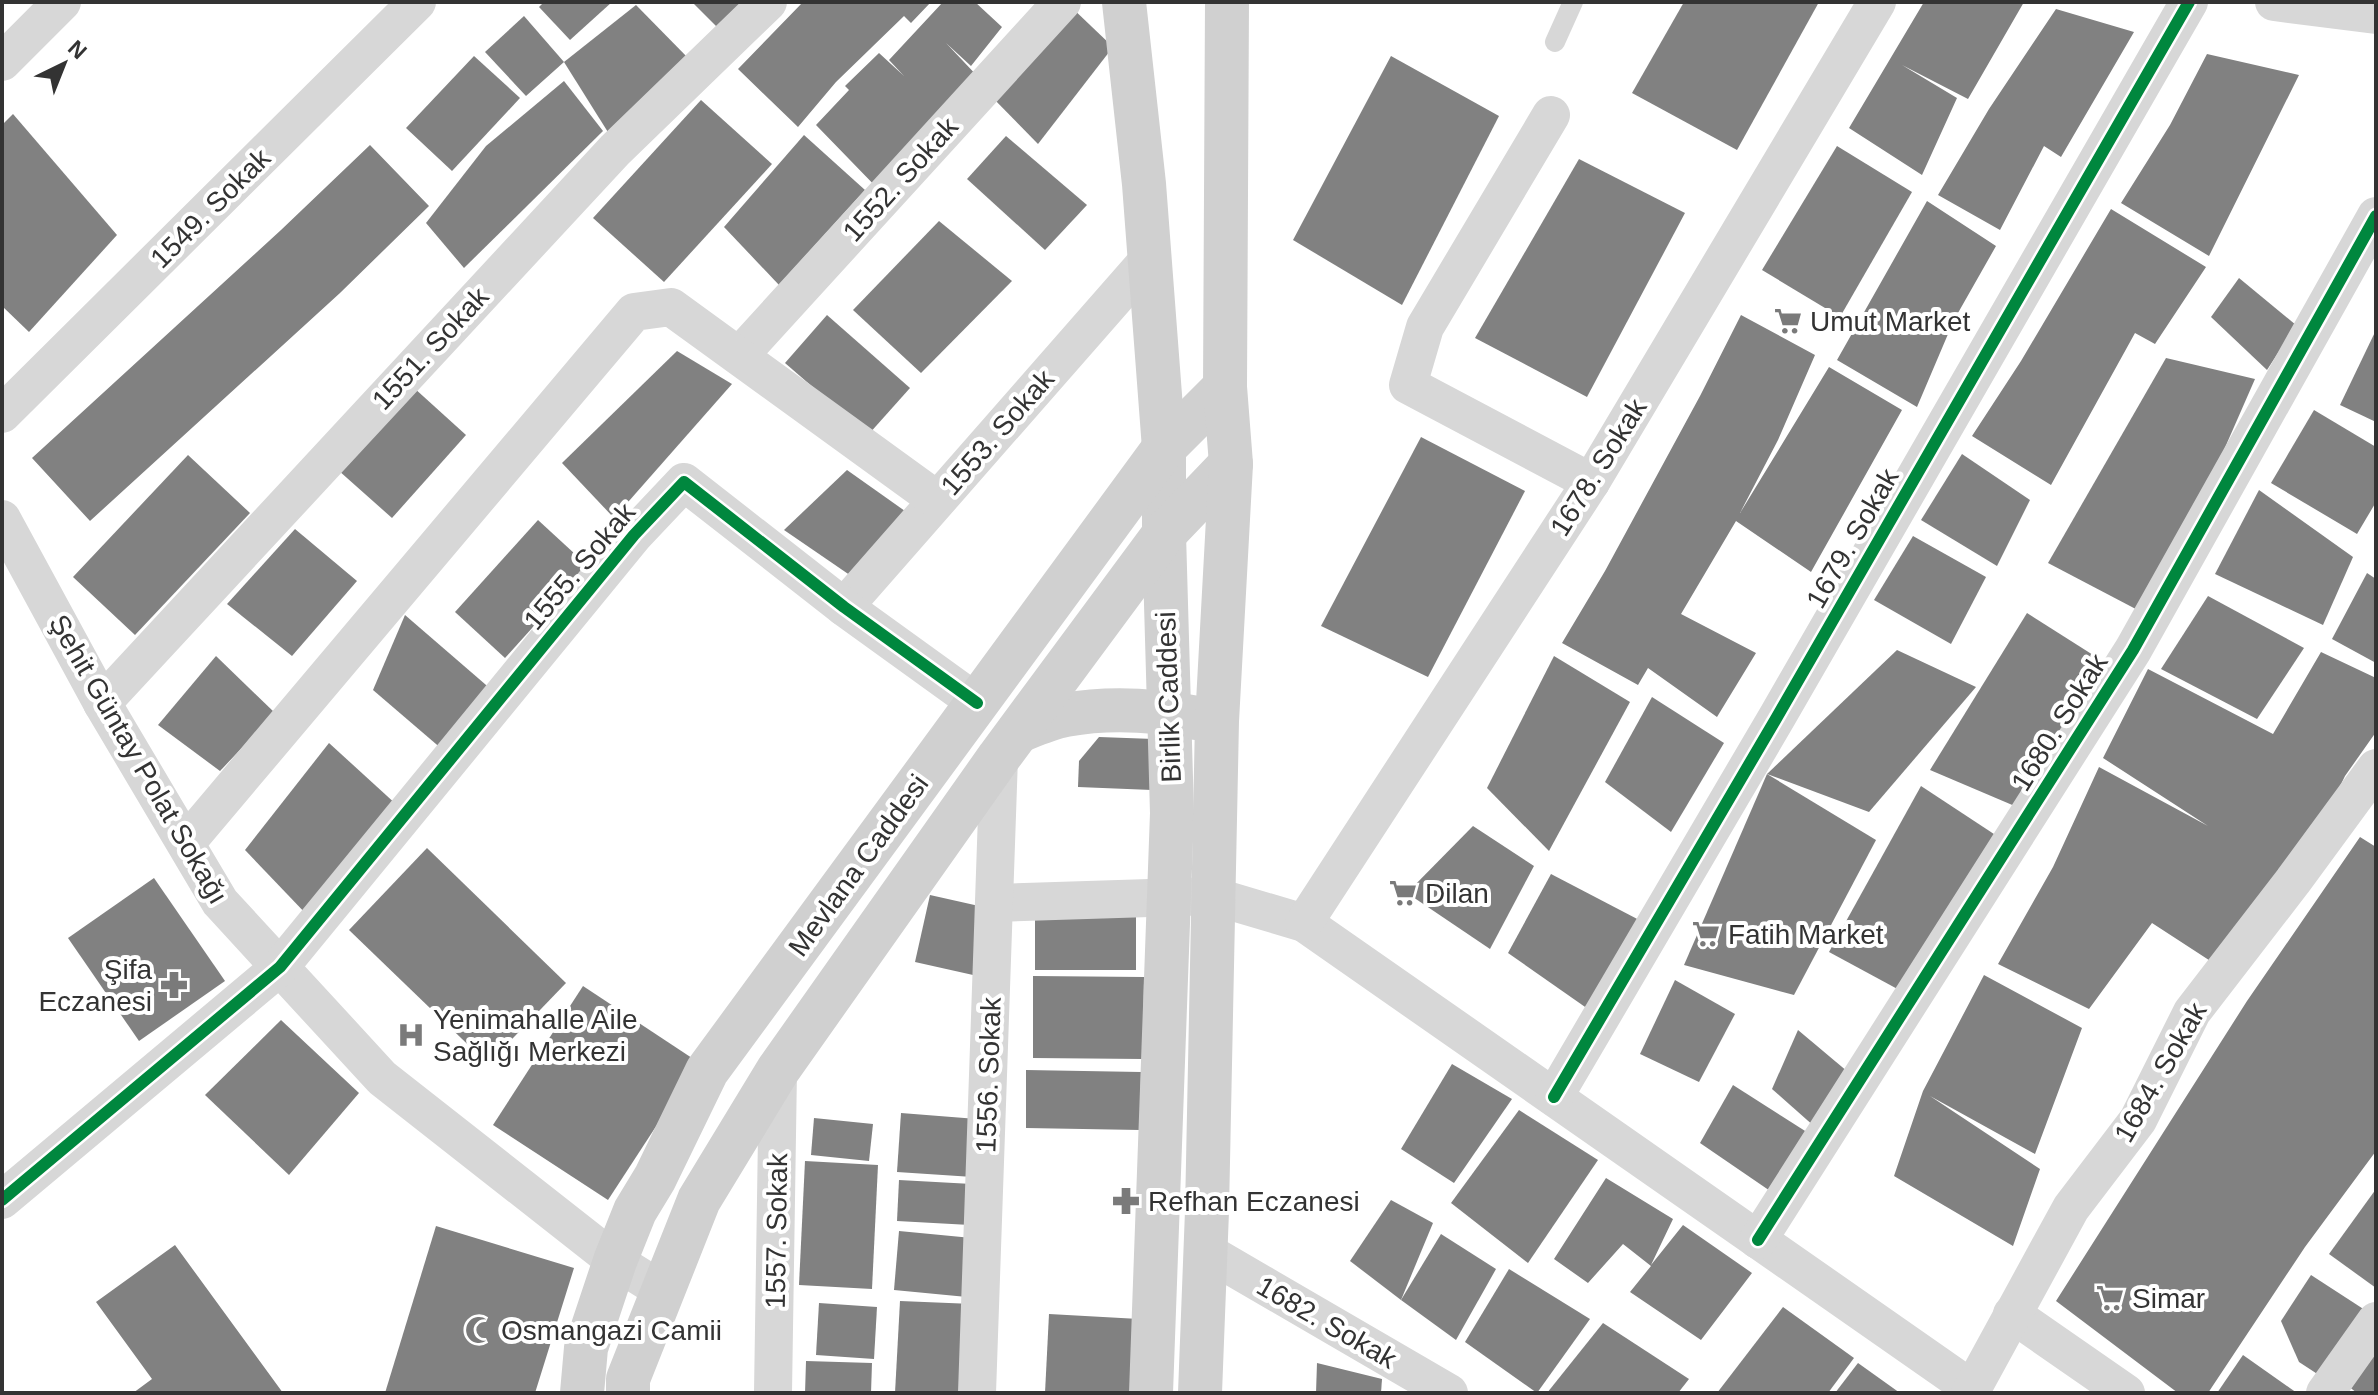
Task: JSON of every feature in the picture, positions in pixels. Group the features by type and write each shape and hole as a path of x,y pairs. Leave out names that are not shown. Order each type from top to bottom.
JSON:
{"main road":[{"name":"Birlik Caddesi","path":"1200,1393 1217,721 1231,464 1225,387 1227,2"},
{"name":"Birlik Caddesi","path":"1128,4 1164,448 1172,813 1151,1393"},
{"name":"Mevlana Caddesi","path":"582,1393 586,1348 615,1261 635,1211 655,1178 707,1071 1164,448 1225,387"},
{"name":"Mevlana Caddesi","path":"628,1393 628,1379 699,1200 778,1070 1009,744 1164,534 1231,464"},
{"path":"1009,744 1065,715 1118,710 1169,712 1217,721"}],"street":[{"path":"2,62 62,2"},
{"name":"1549. Sokak","path":"2,414 417,2"},
{"name":"1551. Sokak","path":"102,703 615,150 768,2"},
{"name":"1552. Sokak","path":"739,356 1062,2"},
{"name":"1678. Sokak","path":"1304,923 1591,482 1877,2"},
{"name":"1679. Sokak","path":"1554,1097 1785,704 2189,2"},
{"path":"2274,2 2376,15"},
{"path":"1551,115 1425,327 1408,385 1591,482"},
{"name":"1680. Sokak","path":"1758,1240 2133,650 2376,216"},
{"name":"1553. Sokak","path":"844,607 1150,258"},
{"path":"186,843 634,312 671,307 937,500"},
{"name":"1555. Sokak","path":"280,967 634,535 684,482 844,607 977,703"},
{"name":"Şehit Güntay Polat Sokağı","path":"2,519 102,703 220,902 382,1078 615,1261 663,1291"},
{"name":"1556. Sokak","path":"977,1393 994,903 1009,744"},
{"name":"1684. Sokak","path":"1972,1392 2071,1208 2138,1120 2192,1012 2376,768"},
{"path":"994,903 1213,896 1304,923 1972,1392"},
{"path":"2,1200 280,967"},
{"name":"1557. Sokak","path":"773,1393 778,1070"},
{"name":"1682. Sokak","path":"1205,1251 1449,1393"},
{"path":"2012,1314 2126,1393"},
{"path":"2325,1393 2376,1321"}],"lane":[{"path":"1555,42 1573,2"}],"building":[{"path":"544,2 612,2 570,40 539,7"},
{"path":"692,2 752,2 722,32"},
{"path":"803,2 931,2 911,23 904,16 836,82 798,127 738,69"},
{"path":"943,2 975,2 1002,27 971,66 946,43 981,80 882,193 816,125 849,90 845,86 879,53 904,76 889,60"},
{"path":"1684,2 1819,2 1737,150 1632,93"},
{"path":"1924,2 2024,2 1968,99 1902,65 1957,98 1922,175 1849,128"},
{"path":"1068,4 1113,47 1038,144 989,94"},
{"path":"636,5 691,61 611,137 564,62"},
{"path":"2056,9 2134,32 2061,157 2044,146 2000,230 1938,195 1989,109"},
{"path":"524,16 564,62 526,96 485,52"},
{"path":"2207,54 2299,75 2209,256 2121,203 2170,125"},
{"path":"474,56 520,98 452,171 406,128"},
{"path":"1391,56 1499,116 1402,305 1293,240"},
{"path":"564,81 603,131 464,268 426,223 486,146"},
{"path":"701,100 772,164 664,282 593,218"},
{"path":"13,114 117,235 29,332 2,306 2,125"},
{"path":"804,135 865,190 779,285 724,227"},
{"path":"1006,136 1087,205 1045,250 967,179"},
{"path":"370,145 429,206 340,293 90,521 32,458"},
{"path":"1837,146 1912,192 1840,317 1762,270"},
{"path":"1579,159 1685,213 1587,397 1475,338"},
{"path":"1927,201 1996,246 1954,320 1917,407 1837,360"},
{"path":"2111,209 2206,267 2155,344 2135,333 2051,485 1972,436 2021,361"},
{"path":"939,221 1012,281 921,373 853,310"},
{"path":"2239,278 2296,325 2267,370 2211,317"},
{"path":"827,315 910,388 868,435 785,363"},
{"path":"1741,315 1815,355 1778,440 1740,513 1829,367 1902,410 1811,572 1736,521 1681,614 1756,653 1717,717 1648,668 1638,685 1562,643 1605,571"},
{"path":"2376,330 2376,422 2340,405"},
{"path":"677,351 732,384 614,518 562,463"},
{"path":"2166,358 2255,379 2151,617 2048,563"},
{"path":"413,387 466,435 392,518 338,470"},
{"path":"2314,410 2376,447 2376,502 2357,534 2271,483"},
{"path":"1421,437 1525,491 1428,677 1321,626"},
{"path":"1962,454 2030,500 1997,566 1921,520"},
{"path":"188,455 250,513 135,635 73,577"},
{"path":"847,470 912,516 857,580 784,530"},
{"path":"2259,490 2353,557 2323,625 2215,574"},
{"path":"538,520 588,566 505,658 455,612"},
{"path":"295,529 357,581 292,656 227,604"},
{"path":"1913,536 1986,577 1951,644 1874,600"},
{"path":"2367,573 2376,579 2376,663 2332,639"},
{"path":"2208,596 2304,648 2257,719 2161,669"},
{"path":"2027,613 2101,660 2017,807 1930,770"},
{"path":"405,615 493,691 443,750 373,690"},
{"path":"1897,650 1976,687 1869,812 1767,774"},
{"path":"2321,652 2376,678 2376,732 2345,776 2293,881 2215,964 2152,923 2089,1009 1998,964 2053,867 2099,767 2208,826 2103,758 2148,669 2273,734"},
{"path":"216,656 275,713 220,771 158,725"},
{"path":"1554,656 1630,702 1549,851 1487,788"},
{"path":"1652,697 1724,743 1671,832 1605,782"},
{"path":"1099,737 1154,739 1152,790 1078,787 1079,761"},
{"path":"329,743 398,806 309,917 245,850"},
{"path":"1767,774 1876,840 1794,995 1684,965"},
{"path":"1921,786 2000,838 1903,992 1829,952"},
{"path":"1473,826 1534,866 1490,949 1407,893"},
{"path":"2360,837 2376,847 2376,1151 2305,1247 2208,1393 2178,1393 2056,1301 2247,1001"},
{"path":"427,848 566,983 488,1064 349,930"},
{"path":"1551,874 1643,922 1588,1009 1508,953"},
{"path":"154,878 225,981 139,1041 68,938"},
{"path":"930,895 979,906 982,977 915,962"},
{"path":"1035,908 1136,908 1136,970 1035,970"},
{"path":"1984,975 2082,1028 2035,1154 1930,1096 2040,1169 2013,1246 1894,1176 1923,1091"},
{"path":"1033,976 1144,977 1143,1059 1033,1058"},
{"path":"1675,980 1735,1014 1699,1082 1640,1054"},
{"path":"583,986 698,1062 608,1200 493,1125"},
{"path":"281,1020 359,1093 289,1175 205,1095"},
{"path":"1798,1030 1848,1072 1815,1127 1772,1089"},
{"path":"1452,1064 1512,1099 1454,1183 1401,1149"},
{"path":"1026,1070 1141,1072 1140,1130 1026,1128"},
{"path":"1733,1085 1813,1136 1776,1195 1700,1143"},
{"path":"1519,1110 1598,1160 1528,1263 1451,1203"},
{"path":"901,1113 977,1119 973,1177 897,1172"},
{"path":"814,1118 873,1124 869,1161 811,1155"},
{"path":"805,1161 878,1165 872,1289 799,1285"},
{"path":"1606,1178 1673,1219 1651,1265 1683,1225 1752,1273 1701,1340 1630,1292 1651,1266 1623,1244 1588,1283 1554,1259"},
{"path":"899,1180 972,1184 970,1225 897,1221"},
{"path":"2376,1189 2376,1288 2329,1254"},
{"path":"1391,1200 1433,1223 1401,1300 1350,1261"},
{"name":"Osmangazi Camii","path":"436,1226 574,1268 535,1393 385,1393"},
{"path":"899,1231 972,1238 967,1297 894,1290"},
{"path":"1441,1234 1496,1269 1456,1340 1401,1300"},
{"path":"175,1245 283,1393 133,1393 152,1379 96,1302"},
{"path":"1509,1269 1590,1319 1537,1393 1465,1342"},
{"path":"2311,1275 2368,1312 2325,1379 2299,1362 2281,1321"},
{"path":"900,1301 973,1304 968,1393 895,1393"},
{"path":"819,1303 877,1307 874,1359 816,1355"},
{"path":"1783,1307 1854,1358 1828,1393 1717,1393"},
{"path":"1049,1314 1139,1319 1136,1393 1045,1393"},
{"path":"1603,1323 1689,1379 1678,1393 1547,1393"},
{"path":"2376,1328 2376,1393 2357,1393 2338,1378"},
{"path":"2243,1355 2297,1393 2217,1393"},
{"path":"806,1361 872,1363 871,1393 805,1393"},
{"path":"1317,1363 1382,1379 1381,1393 1316,1393"},
{"path":"1858,1363 1900,1393 1835,1393"}],"cycle path":[{"path":"1554,1097 2189,2"},
{"path":"1758,1240 2133,650 2376,216"},
{"path":"2,1200 280,967 634,535 684,482 844,607 977,703"}],"place":[{"name":"Umut Market","path":"1788,321"},
{"name":"Dilan","path":"1403,893"},
{"name":"Fatih Market","path":"1706,934"},
{"name":"Şifa Eczanesi","path":"174,985"},
{"name":"Yenimahalle Aile Sağlığı Merkezi","path":"411,1035"},
{"name":"Refhan Eczanesi","path":"1126,1201"},
{"name":"Simar","path":"2110,1298"},
{"name":"Osmangazi Camii","path":"479,1330"}]}
